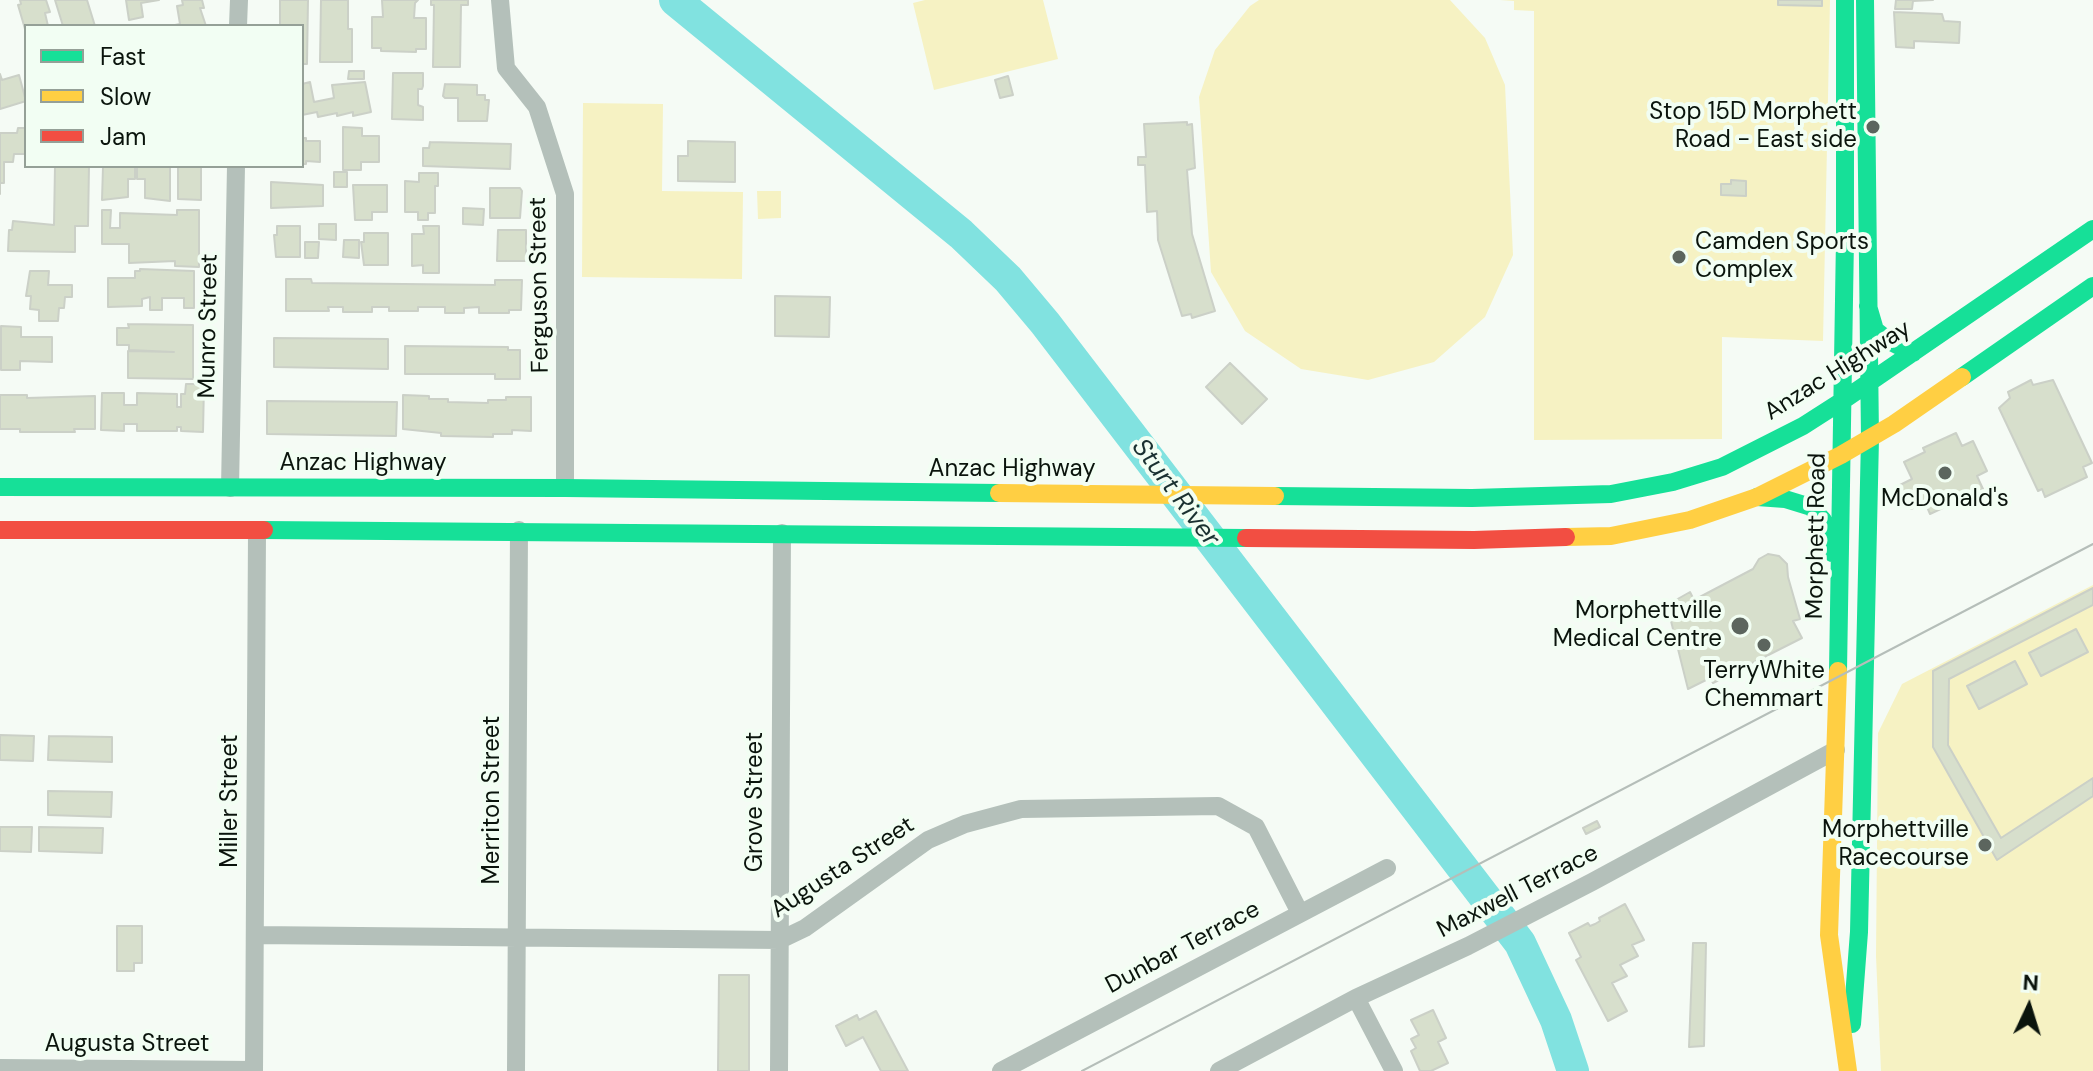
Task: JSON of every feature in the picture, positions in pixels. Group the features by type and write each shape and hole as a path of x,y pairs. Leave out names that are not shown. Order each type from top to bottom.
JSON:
{"main road":[{"name":"Morphett Road","path":"1845,0 1840,580 1829,935 1849,1071"},
{"name":"Morphett Road","path":"1849,1071 1859,932 1870,438 1865,0"},
{"name":"Anzac Highway","path":"0,530 519,530 1281,538 1473,519 1673,482 1722,467 1803,426 1842,401 2093,229"},
{"name":"Anzac Highway","path":"0,487 55,487 110,500 230,488 565,488 1253,496 1611,536 1690,520 1757,497 1841,455 2093,286"},
{"path":"1868,306 1875,330 1913,353"},
{"path":"55,487 77,498 87,508 91,519 87,530"},
{"path":"681,490 718,505 769,509 782,533"},
{"path":"801,492 810,514 824,533"},
{"path":"1757,497 1785,499 1811,507 1823,520 1840,580"},
{"path":"110,500 117,524 132,530"}],"street":[{"path":"238,24 239,0"},
{"name":"Ferguson Street","path":"500,0 506,68 537,107 565,194 565,488"},
{"name":"Munro Street","path":"230,488 236,168"},
{"name":"Merriton Street","path":"516,1071 519,530"},
{"name":"Miller Street","path":"254,1070 257,532"},
{"name":"Grove Street","path":"779,1071 782,533"},
{"name":"Maxwell Terrace","path":"1219,1071 1356,998 1486,936 1836,750"},
{"name":"Augusta Street","path":"255,935 780,940 805,928 928,840 965,824 1021,809 1218,806 1256,827 1300,913"},
{"name":"Dunbar Terrace","path":"1001,1071 1387,868"},
{"path":"1356,998 1394,1071"},
{"name":"Augusta Street","path":"0,1068 254,1070"}],"shaded area":[{"path":"925,0 1043,0 1058,59 934,90 913,3"},
{"path":"1259,0 1450,0 1485,38 1505,85 1513,255 1485,317 1434,362 1368,380 1301,369 1245,331 1211,272 1199,97 1215,50 1250,6"},
{"name":"Camden Sports Complex","path":"1500,0 1830,0 1823,341 1722,337 1722,439 1534,440 1534,11 1514,10 1514,1"},
{"path":"583,103 663,104 662,191 743,192 742,279 582,277"},
{"path":"757,191 781,191 781,218 758,219"},
{"name":"Morphettville Racecourse","path":"2093,585 2093,1071 1881,1071 1876,956 1878,733 1902,684"}],"building":[{"path":"20,0 46,0 50,12 45,13 48,24 24,26 18,5 21,4"},
{"path":"55,0 87,0 94,24 62,24"},
{"path":"126,0 159,0 141,3 143,17 129,20"},
{"path":"182,0 202,0 204,8 200,8 205,24 180,24 177,6 183,5"},
{"path":"280,0 308,0 307,64 304,64 304,24 280,24"},
{"path":"321,0 348,0 352,62 320,62"},
{"path":"382,0 418,0 414,18 426,18 426,49 416,49 416,52 372,48 372,17 383,17"},
{"path":"431,0 468,0 468,5 461,5 460,67 433,67 434,5 431,5"},
{"path":"1778,0 1822,0 1822,6 1778,5"},
{"path":"1896,0 1933,0 1913,1 1912,9 1895,9"},
{"path":"1894,12 1942,14 1944,21 1960,22 1959,43 1914,41 1914,48 1896,47"},
{"path":"349,71 364,71 364,79 348,79"},
{"path":"393,73 423,73 423,86 418,89 418,105 423,107 423,120 392,119"},
{"path":"0,74 2,80 19,75 24,102 0,109"},
{"path":"1008,76 1013,95 1000,98 995,80"},
{"path":"310,82 314,102 334,98 332,85 365,82 371,112 353,116 353,112 337,116 337,113 318,117 317,112 304,115 304,84"},
{"path":"445,84 477,85 477,95 485,95 485,100 489,100 487,121 458,121 458,98 443,96"},
{"path":"1187,122 1187,125 1192,124 1195,168 1187,170 1192,234 1215,311 1192,318 1191,314 1182,316 1158,240 1157,211 1147,212 1145,165 1138,165 1138,157 1146,157 1144,124"},
{"path":"343,127 362,128 362,136 379,136 379,162 361,162 361,170 343,170"},
{"path":"18,128 24,128 24,154 14,154 13,162 4,162 4,183 0,183 0,133 17,133"},
{"path":"304,138 306,141 320,141 320,162 306,161 306,164"},
{"path":"688,141 735,142 735,182 678,181 678,156 688,156"},
{"path":"430,142 511,144 510,169 423,166 423,148 429,148"},
{"path":"55,168 89,168 88,226 75,226 75,252 8,251 9,230 12,230 13,221 54,225"},
{"path":"103,168 135,168 135,179 128,179 128,197 102,200"},
{"path":"137,168 170,168 170,201 145,198 145,179 137,179"},
{"path":"178,168 201,168 201,200 178,199"},
{"path":"334,172 347,172 347,187 334,187"},
{"path":"419,173 438,173 435,213 428,213 428,220 418,220 418,212 405,212 405,181 419,182"},
{"path":"1731,180 1746,181 1746,196 1721,195 1721,184 1731,184"},
{"path":"271,182 323,185 323,206 271,208"},
{"path":"353,185 387,185 387,212 372,212 372,220 355,220"},
{"path":"490,188 520,188 520,218 490,218"},
{"path":"463,208 484,209 483,225 463,224"},
{"path":"102,210 111,210 110,228 120,228 120,213 177,215 177,210 199,210 199,267 175,266 175,261 129,263 129,244 102,244"},
{"path":"319,224 336,224 336,240 319,239"},
{"path":"277,226 300,226 300,257 276,257 274,235 277,235"},
{"path":"423,226 439,226 439,273 423,273 423,265 412,266 412,234 424,234"},
{"path":"498,230 526,230 526,261 497,261"},
{"path":"364,233 388,233 388,265 364,265 361,242 364,242"},
{"path":"344,240 359,240 359,258 343,257"},
{"path":"305,242 319,242 318,258 305,258"},
{"path":"30,271 49,271 48,285 72,285 72,297 65,297 64,308 59,308 58,321 39,321 39,310 30,309 31,296 26,296"},
{"path":"135,271 194,271 194,308 184,308 184,298 162,298 162,310 150,310 150,297 142,299 142,306 108,307 108,278 135,278"},
{"path":"286,279 311,279 312,283 495,285 495,280 522,280 521,310 479,313 479,307 464,308 464,313 445,313 445,307 389,311 389,307 372,307 372,312 343,312 343,307 328,307 329,311 286,311"},
{"path":"775,296 830,297 829,337 775,336"},
{"path":"128,324 193,325 193,379 128,378 128,351 174,352 129,350 129,345 117,345 117,328 129,328"},
{"path":"1,326 21,327 21,337 52,337 52,362 20,361 20,370 1,370"},
{"path":"274,338 388,339 388,369 274,367"},
{"path":"405,346 508,347 508,350 520,350 520,379 495,379 495,374 405,374"},
{"path":"1230,363 1267,399 1242,424 1206,387"},
{"path":"2031,380 2033,385 2053,380 2092,463 2083,467 2087,477 2045,497 2042,489 2038,491 1999,408 2010,398 2008,392"},
{"path":"186,384 204,384 203,432 181,431 181,427 177,427 177,431 137,431 137,424 124,424 124,431 101,430 102,393 124,393 124,405 137,405 137,393 177,394 177,407 181,407 181,394 185,394"},
{"path":"0,395 27,395 27,398 95,396 95,429 20,432 20,429 0,429"},
{"path":"403,395 429,396 429,399 448,399 448,402 488,403 488,400 506,400 506,397 531,397 531,431 512,430 512,434 493,434 493,437 441,436 441,433 403,429"},
{"path":"267,401 397,402 396,436 267,434"},
{"name":"McDonald's","path":"1956,433 1962,446 1973,441 1987,471 1977,476 1983,489 1930,514 1925,502 1911,509 1900,485 1912,479 1904,462 1925,452 1923,448"},
{"path":"1768,554 1779,556 1787,564 1800,619 1793,621 1802,638 1713,683 1710,678 1688,689 1667,605 1690,592 1694,600 1753,569 1759,559"},
{"path":"2093,588 2093,605 1949,679 1948,745 2001,838 2093,778 2093,796 1997,860 1933,747 1933,671"},
{"path":"2076,629 2088,652 2041,676 2029,653"},
{"path":"2015,661 2027,684 1979,709 1967,686"},
{"path":"0,735 34,736 33,761 0,760"},
{"path":"49,736 112,737 112,762 48,760"},
{"path":"48,791 112,792 111,817 48,815"},
{"path":"1597,821 1600,827 1586,834 1583,828"},
{"path":"0,827 32,827 31,852 0,851"},
{"path":"39,827 103,828 102,853 39,851"},
{"path":"1625,904 1644,940 1632,945 1638,956 1620,965 1627,976 1612,983 1627,1011 1608,1021 1576,960 1581,957 1569,933 1588,923 1590,926 1595,924 1600,921 1599,918"},
{"path":"117,926 142,926 142,963 134,963 134,971 117,971"},
{"path":"1693,943 1706,943 1704,1046 1689,1047"},
{"path":"719,975 749,975 749,1071 718,1071"},
{"path":"1433,1010 1446,1038 1438,1042 1448,1063 1431,1071 1420,1071 1411,1051 1416,1048 1411,1039 1419,1035 1411,1020"},
{"path":"876,1011 908,1071 881,1071 863,1037 846,1046 836,1026 857,1015 859,1020"}],"waterway":[{"name":"Sturt River","path":"675,0 961,234 1008,279 1045,323 1520,943 1556,1020 1573,1071"}],"tram line":[{"path":"1082,1071 2093,544"}],"traffic: fast":[{"path":"1838,671 1845,238 1845,0"},
{"path":"1852,1024 1859,932 1870,438 1865,0"},
{"path":"1275,496 1472,498 1611,494 1673,482 1722,467 1803,426 1842,401 2093,229"},
{"path":"1962,377 2093,286"},
{"path":"1868,306 1875,330 1913,353"},
{"path":"0,487 999,493"},
{"path":"1757,497 1785,499 1811,507 1823,520 1832,553"},
{"path":"264,530 1246,538"}],"traffic: slow":[{"path":"1566,537 1611,536 1690,520 1757,497 1841,455 1894,424 1962,377"},
{"path":"999,493 1275,496"},
{"path":"1838,671 1829,935 1848,1071"}],"traffic: jam":[{"path":"0,530 264,530"},
{"path":"1246,538 1474,540 1566,537"}],"place":[{"name":"Stop 15D Morphett Road - East side","path":"1873,127"},
{"name":"Camden Sports Complex","path":"1679,257"},
{"name":"McDonald's","path":"1945,473"},
{"name":"Morphettville Medical Centre","path":"1740,626"},
{"name":"TerryWhite Chemmart","path":"1764,645"},
{"name":"Morphettville Racecourse","path":"1985,845"}]}
